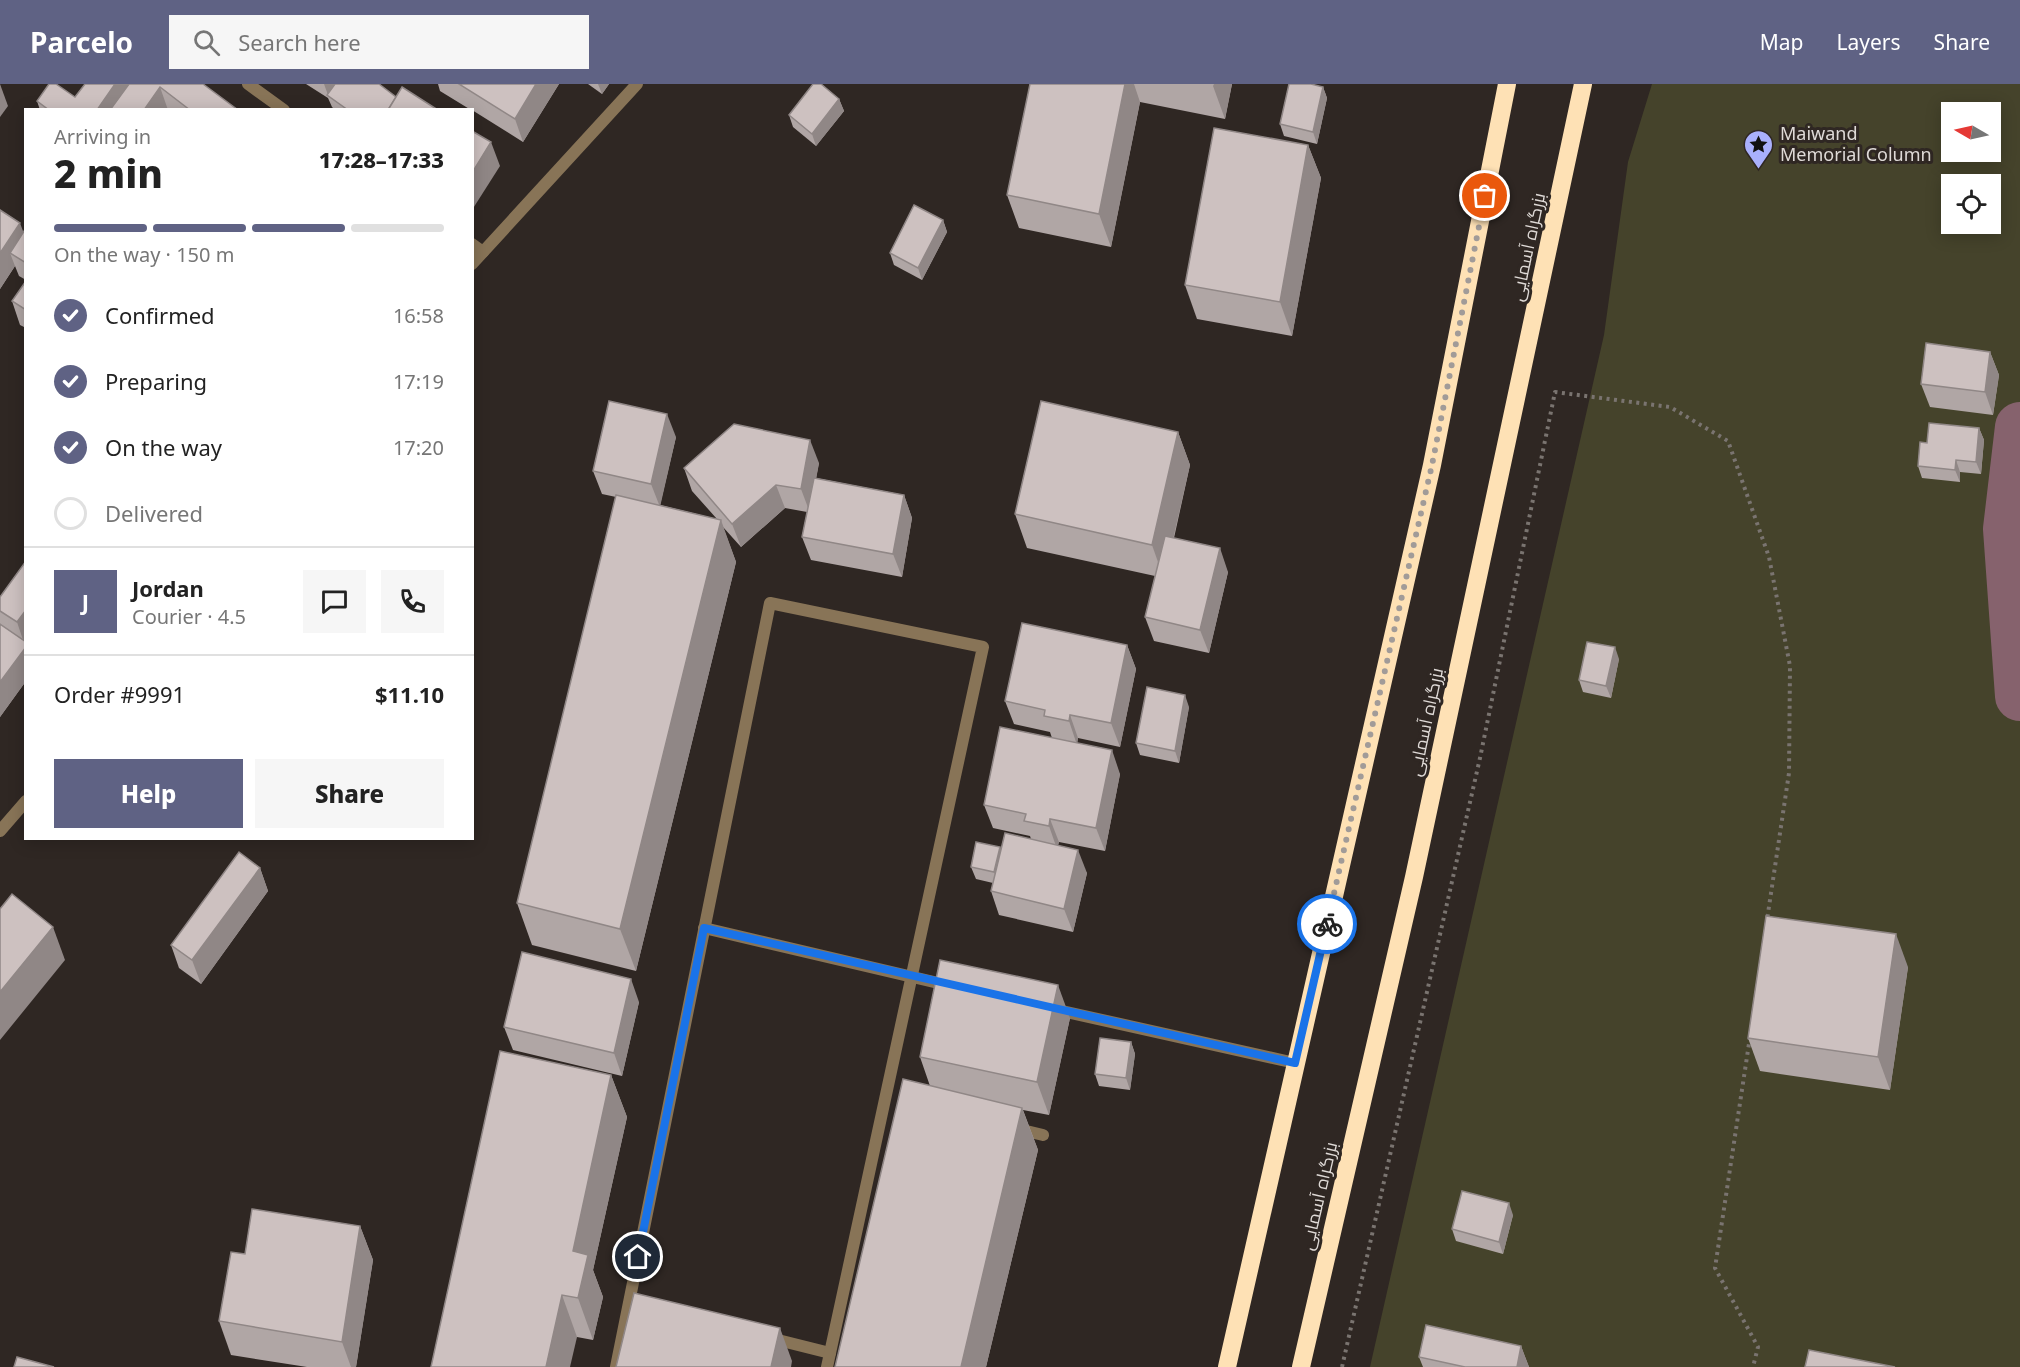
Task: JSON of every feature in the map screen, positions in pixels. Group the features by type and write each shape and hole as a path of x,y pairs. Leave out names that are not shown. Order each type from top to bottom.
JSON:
{"highway":[{"path":"1227,1367 1432,465 1507,84"},
{"name":"بزرگراه آسمایی","path":"1301,1367 1414,877 1583,84"}],"street":[{"path":"248,84 281,108"},
{"path":"478,248 637,84"},
{"path":"616,1367 634,1305 704,928 770,603 983,647 912,978 890,1101 827,1367"},
{"path":"0,831 24,803"},
{"path":"704,928 958,988"},
{"path":"1040,1006 1295,1063"},
{"path":"1009,1127 1043,1135"},
{"path":"752,1334 830,1353"}],"path":[{"path":"1556,392 1670,407 1728,441 1769,557 1790,666 1789,773 1766,927"},
{"path":"1750,1033 1715,1268 1758,1347 1753,1367"}],"shaded area":[{"path":"1652,84 2020,84 2020,1367 1370,1367 1604,335 1628,162"}],"building":[{"path":"49,84 56,84 75,97 85,84 115,84 98,108 46,108 37,101"},
{"path":"129,84 203,84 235,108 187,108 160,87 145,108 111,108"},
{"path":"335,84 379,84 396,97 389,108 345,108 327,95"},
{"path":"459,84 536,84 515,119"},
{"path":"813,84 821,84 839,99 812,134 789,115"},
{"path":"1030,84 1125,84 1099,214 1007,195"},
{"path":"1289,84 1311,84 1323,87 1313,132 1280,124"},
{"path":"402,87 435,108 389,108"},
{"path":"1214,128 1308,145 1280,302 1185,285"},
{"path":"474,132 491,142 474,170"},
{"path":"914,205 943,220 918,268 890,253"},
{"path":"0,210 20,223 0,253"},
{"path":"24,231 24,262 10,253"},
{"path":"24,284 24,309 12,301"},
{"path":"1926,343 1990,352 1985,392 1921,384"},
{"path":"609,401 667,414 651,484 593,471"},
{"path":"1041,401 1178,432 1152,545 1015,514"},
{"path":"1929,423 1979,428 1976,462 1956,460 1955,470 1918,466 1920,442 1927,443"},
{"path":"734,424 810,440 801,489 776,485 732,524 684,468"},
{"path":"814,478 904,495 893,554 802,537"},
{"path":"616,495 721,520 620,929 517,903"},
{"path":"1165,536 1220,548 1200,630 1145,617"},
{"path":"24,564 24,613 17,622 0,611 0,597"},
{"path":"1022,623 1127,645 1111,723 1070,715 1069,721 1044,716 1045,710 1005,701"},
{"path":"0,624 24,641 24,650 0,682"},
{"path":"1587,642 1615,647 1606,686 1579,680"},
{"path":"1147,687 1185,695 1175,751 1136,743"},
{"path":"1000,727 1112,750 1096,828 1050,819 1049,826 1024,821 1026,814 984,805"},
{"path":"1005,833 1078,850 1064,909 991,891"},
{"path":"976,842 1000,847 994,872 971,867"},
{"path":"239,852 260,868 192,960 171,945"},
{"path":"12,894 53,927 0,992 0,909"},
{"path":"1766,916 1896,934 1878,1057 1748,1038"},
{"path":"522,952 631,979 614,1053 504,1027"},
{"path":"940,960 1058,985 1037,1082 920,1057"},
{"path":"1100,1038 1131,1042 1126,1078 1095,1074"},
{"path":"500,1051 611,1075 573,1251 588,1255 578,1298 562,1295 546,1367 431,1367"},
{"path":"903,1079 1022,1108 961,1367 835,1367"},
{"path":"1462,1191 1509,1203 1499,1242 1452,1229"},
{"path":"252,1209 360,1226 342,1342 219,1321 231,1252 245,1254"},
{"path":"634,1293 780,1328 771,1367 616,1367"},
{"path":"1426,1325 1521,1346 1517,1367 1465,1367 1419,1357"},
{"path":"1809,1350 1895,1367 1805,1367"},
{"path":"17,1357 54,1367 14,1367"}],"waterway":[{"path":"2020,427 2008,529 2020,696"}],"way so far":[{"path":"1327,924 1432,465 1485,196"}],"place":[{"name":"Maiwand Memorial Column","path":"1759,170"}],"route":[{"path":"638,1257 704,928 912,978 1295,1063 1327,924"}]}
